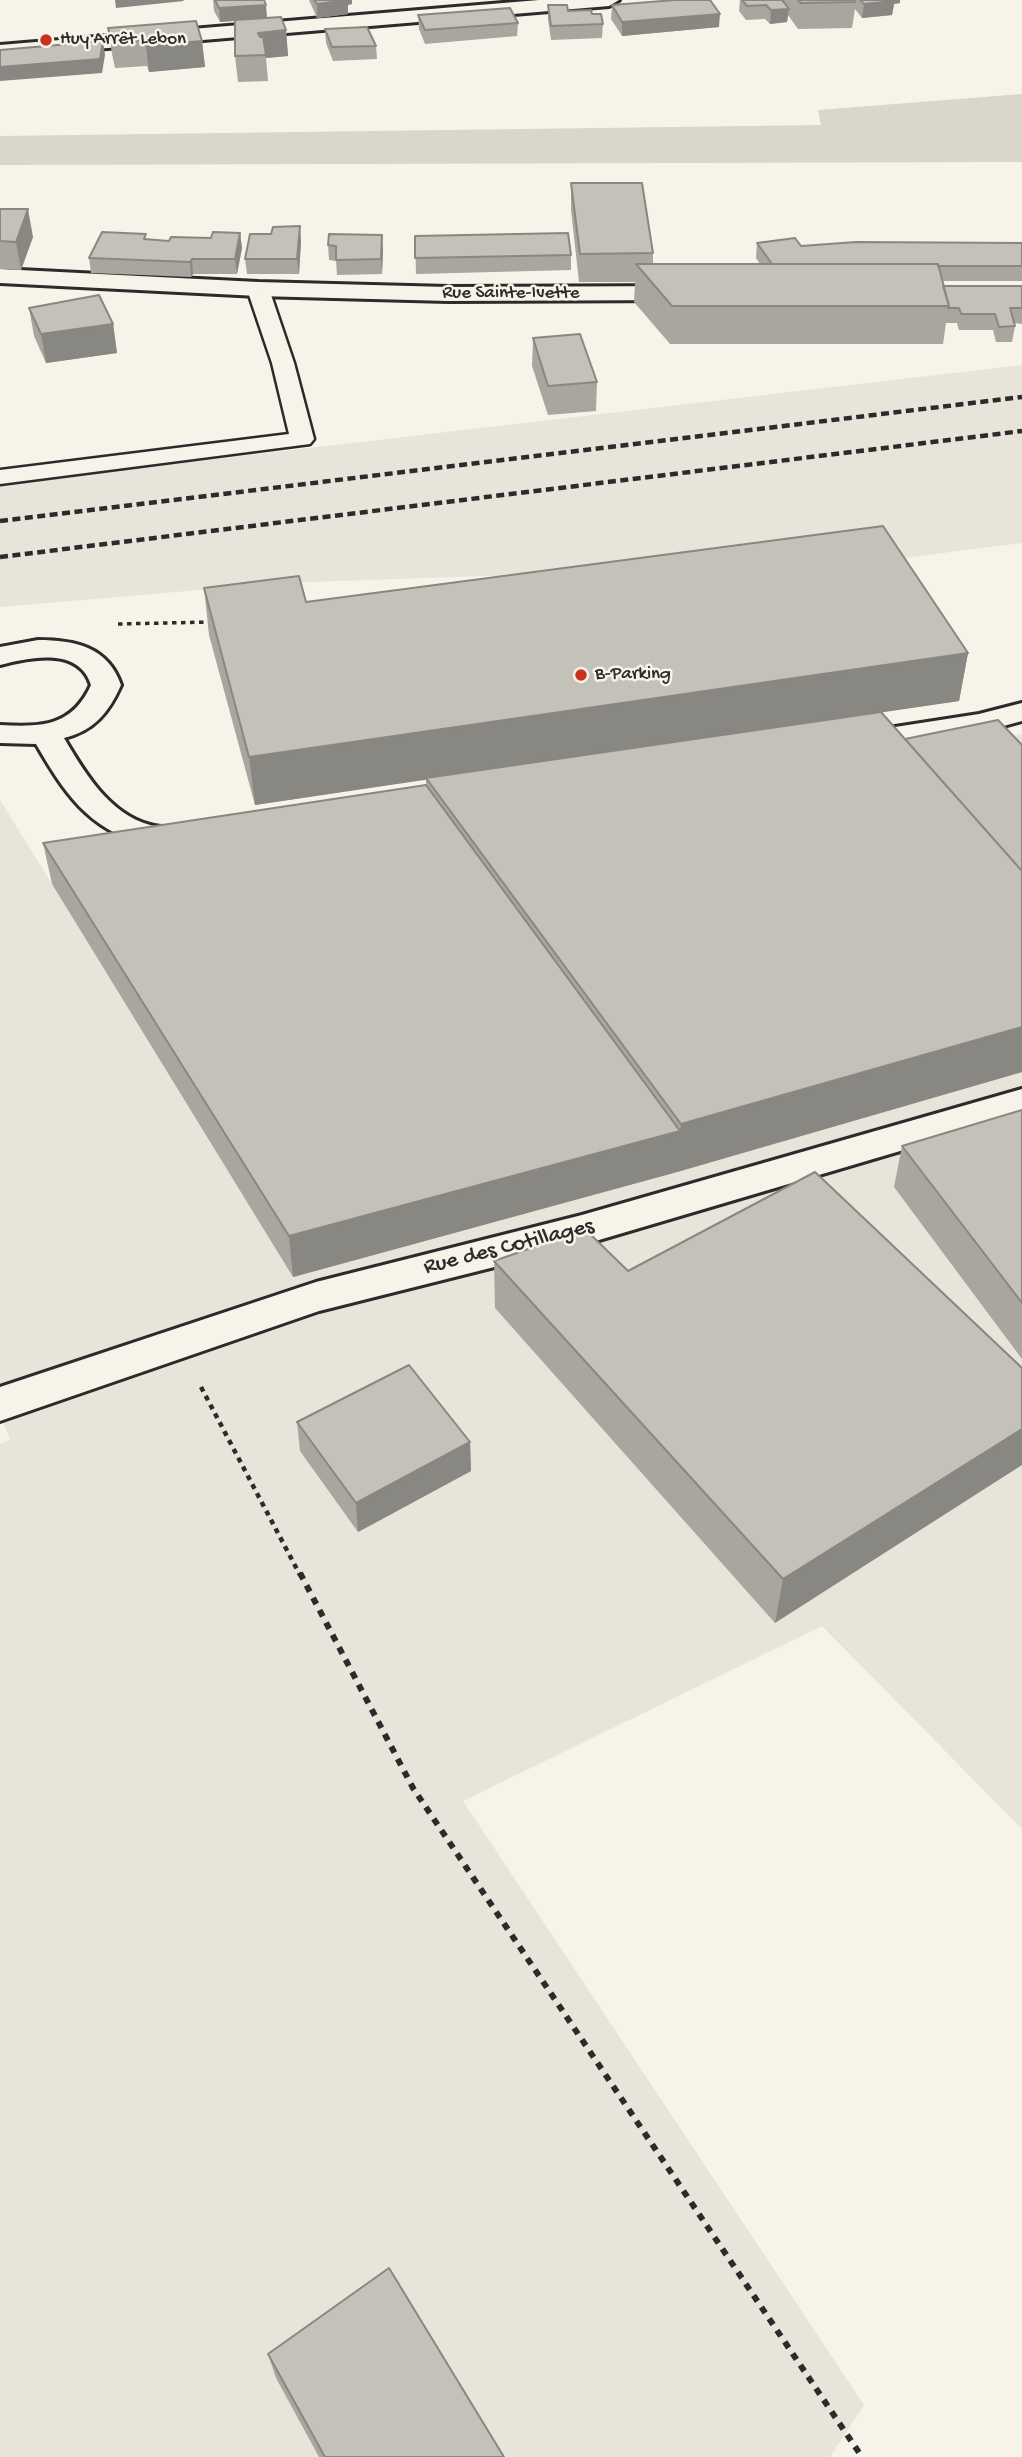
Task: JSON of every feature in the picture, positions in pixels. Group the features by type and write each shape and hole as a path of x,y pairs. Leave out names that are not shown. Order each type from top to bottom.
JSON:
{"street":[{"path":"0,51 609,0"},
{"name":"Rue Sainte-Ivette","path":"0,276 258,289 448,294 716,293"},
{"path":"0,656 23,649 54,649 80,655 99,668 106,685 100,703 83,719 46,734 0,734"},
{"path":"817,748 981,723 1022,712"},
{"path":"46,734 75,785 109,820 157,840 205,837"},
{"name":"Rue des Cotillages","path":"0,1404 316,1297 582,1230 1022,1101"}],"lane":[{"path":"0,477 302,439 284,363 258,289"}],"path":[{"path":"105,624 214,622"},
{"path":"177,1342 413,1788 862,2457"}],"shaded area":[{"path":"1022,94 1022,162 0,165 0,136 821,125 818,110"},
{"path":"1022,365 1022,543 864,563 282,583 0,607 0,484"},
{"path":"1022,734 1022,1829 822,1626 463,1801 864,2405 830,2457 0,2457 0,1444 10,1440 0,1414 0,800 52,884"}],"building":[{"path":"215,0 264,0 266,5 219,8"},
{"path":"314,0 348,0 317,4"},
{"path":"710,0 720,14 622,22 612,5"},
{"path":"742,0 782,0 789,9 771,10 766,5 747,6"},
{"path":"798,0 854,0 855,2 801,3"},
{"path":"860,0 893,0 894,1 864,4"},
{"path":"548,5 567,5 568,11 591,10 592,14 601,14 603,24 551,26"},
{"path":"510,8 518,23 425,30 418,15"},
{"path":"281,17 286,30 258,33 263,37 266,55 235,56 235,20"},
{"path":"196,21 202,41 146,46 144,40 112,43 108,28"},
{"path":"367,27 376,46 332,47 325,29"},
{"path":"103,41 100,59 0,67 0,50"},
{"path":"571,183 642,183 653,253 580,254"},
{"path":"0,209 28,209 16,242 0,241"},
{"path":"300,226 297,259 245,259 250,234 271,234 273,227"},
{"path":"102,232 146,234 144,239 169,241 171,237 211,238 213,232 240,233 235,259 192,259 190,262 89,258"},
{"path":"568,233 571,255 415,258 415,236"},
{"path":"329,234 382,235 381,259 336,260 336,246 328,245"},
{"path":"795,238 801,246 856,242 1022,243 1022,266 772,264 757,243"},
{"path":"636,264 938,264 949,306 672,306"},
{"path":"943,286 1022,286 1022,308 1010,308 1015,326 999,327 995,314 961,314 959,308 948,308"},
{"path":"99,295 113,324 41,334 29,308"},
{"path":"580,334 597,382 548,386 533,338"},
{"name":"B-Parking","path":"883,526 968,653 249,757 204,588 299,576 306,602"},
{"path":"881,712 1022,871 1022,1027 681,1124 426,778"},
{"path":"998,720 1022,745 1022,871 905,739"},
{"path":"426,785 680,1131 289,1236 43,843"},
{"path":"1022,1110 1022,1303 902,1146"},
{"path":"815,1172 1022,1368 1022,1429 783,1579 494,1261 585,1229 628,1271"},
{"path":"409,1365 470,1442 356,1503 297,1422"},
{"path":"389,2268 504,2457 325,2457 268,2354"}],"railway":[{"path":"0,521 1022,397"},
{"path":"0,557 1022,431"}],"place":[{"name":"Huy Arrêt Lebon","path":"46,40"},
{"name":"B-Parking","path":"581,675"}]}
